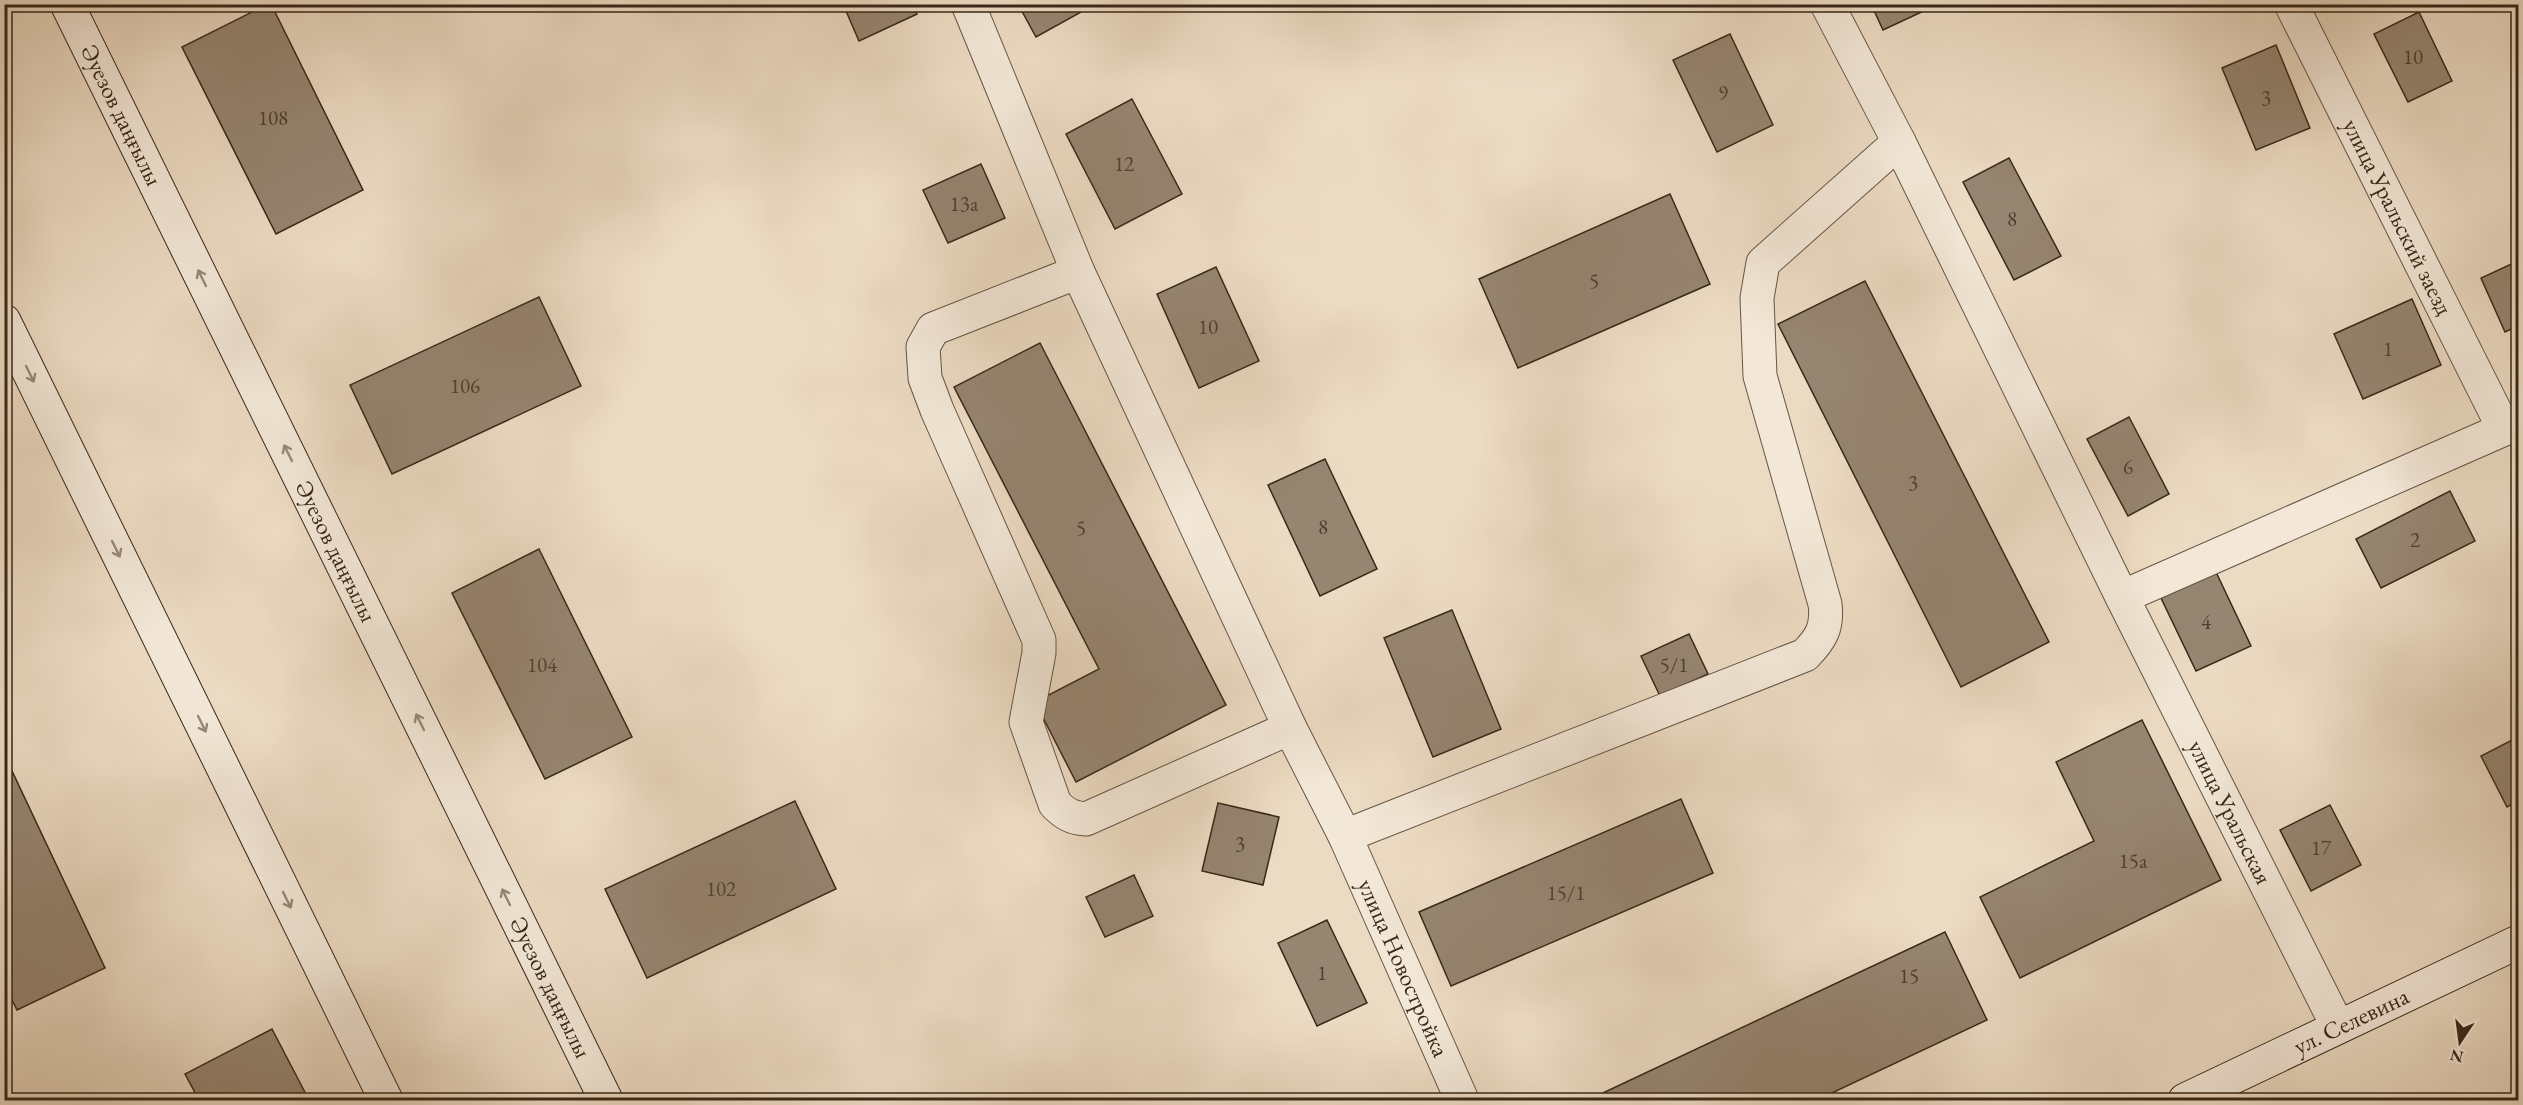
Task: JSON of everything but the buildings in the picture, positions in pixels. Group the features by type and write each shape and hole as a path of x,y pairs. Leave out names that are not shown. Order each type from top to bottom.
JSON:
{"street":[{"name":"Әуезов даңғылы","path":"67,4 606,1101"},
{"name":"улица Новостройка","path":"968,4 1078,272 1290,728 1345,836 1462,1101"},
{"name":"улица Уральская","path":"1827,4 1899,142 2122,597 2338,1028"},
{"name":"улица Уральский заезд","path":"2291,4 2511,426"},
{"path":"1345,836 1805,655 1816,644 1825,628 1825,604 1760,376 1757,298 1762,263 1899,142"},
{"path":"1078,272 933,329 923,347 925,378 936,410 1039,640 1039,652 1026,723 1055,804 1065,814 1086,819 1290,728"},
{"path":"4,321 386,1101"},
{"path":"2122,597 2511,426"},
{"name":"ул. Селевина","path":"2185,1101 2518,942"}]}
